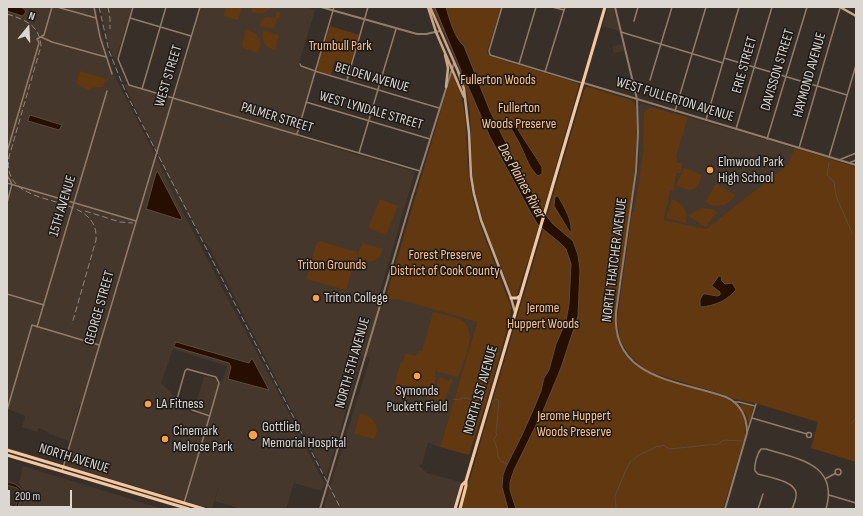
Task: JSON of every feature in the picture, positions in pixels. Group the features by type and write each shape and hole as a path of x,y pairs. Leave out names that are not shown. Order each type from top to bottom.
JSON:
{"main road":[{"path":"429,7 462,83 465,94 464,98 469,133 471,176 475,199 481,220 511,298 515,313"},
{"path":"429,7 436,32 464,98"},
{"name":"NORTH 1ST AVENUE","path":"460,509 466,481 584,84 605,7"},
{"path":"841,7 856,16"},
{"path":"444,50 448,68 446,87"},
{"path":"511,298 517,298 520,296"},
{"name":"NORTH AVENUE","path":"7,450 189,509"},
{"name":"NORTH AVENUE","path":"7,455 183,506 204,509"},
{"name":"NORTH 1ST AVENUE","path":"455,509 462,485 466,481"}],"street":[{"path":"7,152 39,43 37,39 44,35 52,7"},
{"path":"57,7 96,18"},
{"path":"94,7 100,37 112,74"},
{"path":"133,7 130,18 191,36"},
{"path":"142,89 166,7"},
{"name":"WEST STREET","path":"156,151 200,7"},
{"path":"321,7 419,35 440,31"},
{"path":"297,134 334,7"},
{"path":"347,80 368,7"},
{"name":"WEST FULLERTON AVENUE","path":"502,7 489,54 584,84 856,165"},
{"path":"519,64 536,7"},
{"path":"552,7 564,10"},
{"path":"545,72 565,7"},
{"name":"NORTH THATCHER AVENUE","path":"615,7 637,99 638,133 637,164 616,312 617,334 627,356 645,371 721,395 735,402"},
{"path":"634,21 638,7"},
{"path":"650,80 672,7"},
{"path":"675,111 706,7"},
{"path":"706,120 739,7"},
{"name":"ERIE STREET","path":"736,129 772,7"},
{"name":"DAVISSON STREET","path":"768,139 807,7"},
{"name":"HAYMOND AVENUE","path":"799,148 841,7"},
{"name":"PALMER STREET","path":"130,18 118,59 129,85 420,171"},
{"path":"359,153 396,29"},
{"path":"621,32 723,63"},
{"path":"41,37 106,57"},
{"path":"724,58 847,95"},
{"name":"NORTH 5TH AVENUE","path":"320,509 420,171 454,62"},
{"name":"BELDEN AVENUE","path":"300,64 301,66 315,71 439,108"},
{"path":"829,157 856,65"},
{"name":"15TH AVENUE","path":"37,327 107,92"},
{"name":"WEST LYNDALE STREET","path":"306,102 430,139"},
{"name":"GEORGE STREET","path":"62,471 156,151"},
{"path":"838,160 856,153"},
{"path":"849,163 856,160"},
{"path":"7,175 12,184 7,203"},
{"path":"7,183 136,221"},
{"path":"7,294 44,305"},
{"path":"7,410 32,325 99,345"},
{"path":"183,506 210,416 219,383 216,377 187,369 176,399 184,401 192,410 210,416"},
{"path":"725,509 756,405 735,402"},
{"path":"735,402 744,413 747,424 747,433"},
{"path":"752,418 807,434"},
{"path":"792,509 796,491 790,484 755,472 754,468 759,452 764,449 809,462 817,468 825,478 829,495 826,509"},
{"path":"825,478 836,473"},
{"path":"758,509 763,494"},
{"path":"829,495 856,503"}],"shaded area":[{"path":"7,7 97,7 97,16 112,69 119,85 181,208 324,483 322,491 294,483 286,509 240,509 215,501 219,485 212,509 65,465 82,404 80,404 69,441 49,434 48,432 39,428 37,432 22,427 25,417 24,415 7,409 7,208 14,183 7,179","holes":["173,349 227,366 222,381 204,376 194,410 211,414 211,417 190,412 161,383"]},
{"path":"100,7 132,7 115,61 107,41"},
{"path":"201,7 307,7 315,10 298,67 315,72 296,136 415,172 380,292 477,322 440,447 428,443 422,464 418,465 427,473 461,482 453,509 323,509 370,358 362,356 326,477 211,251 178,198 124,84 174,98"},
{"path":"608,7 613,7 619,31 603,26"},
{"path":"622,44 624,51 614,53 612,46"},
{"name":"Elmwood Park High School","path":"641,103 794,148 790,164 706,230 632,212 639,160 639,106"},
{"path":"23,466 163,509 17,509 23,489 19,483"}],"green space":[{"path":"226,7 242,7 238,20 223,16"},
{"path":"253,7 271,7 267,11 260,13 251,12"},
{"name":"Fullerton Woods Preserve","path":"432,7 501,7 487,52 489,56 577,83 579,85 532,249 516,297 512,295 479,208 474,184 470,115 466,91 454,54"},
{"path":"277,11 281,13 279,19 277,18 274,29 259,26 266,17 275,18"},
{"name":"Trumbull Park","path":"330,26 359,35 350,65 335,60 331,75 318,71 317,68"},
{"path":"246,29 257,35 259,38 260,48 258,53 243,48 242,45"},
{"path":"263,30 279,35 275,50 268,47 264,43 262,37"},
{"path":"80,71 108,79 102,87 87,90 76,83"},
{"name":"Forest Preserve District of Cook County","path":"452,73 460,90 465,116 468,169 473,200 480,225 511,307 510,319 486,403 469,455 440,447 477,322 398,299 389,299 386,296"},
{"name":"Jerome Huppert Woods","path":"586,87 631,100 635,103 636,108 637,134 633,186 615,316 619,344 624,354 641,369 664,379 725,398 735,404 744,417 745,436 723,509 461,509"},
{"path":"650,107 686,117 687,120 676,156 677,163 682,163 681,173 676,173 674,191 670,191 664,220 706,229 789,164 794,148 856,167 856,462 811,448 818,422 758,404 734,399 656,374 644,369 631,357 624,347 620,339 617,320 632,212 634,212 644,148 644,113"},
{"path":"686,168 702,175 696,188 690,190 676,185 684,169"},
{"path":"718,184 735,195 729,202 722,206 713,206 705,202 715,185"},
{"path":"380,199 398,206 386,235 368,228"},
{"path":"672,199 684,208 687,215 686,223 666,218"},
{"path":"702,208 713,209 717,212 706,227 689,216 693,212"},
{"name":"Triton Grounds","path":"320,241 357,252 357,256 362,243 383,249 380,257 371,262 356,257 346,290 306,279 317,242"},
{"path":"433,312 463,321 467,326 470,340 458,377 435,371 436,380 431,399 414,395 413,397 410,396 409,399 393,394 392,391 401,362 403,362 406,353 416,356 418,355 419,351 422,351"},
{"path":"439,377 449,381 450,379 453,379 444,402 433,399"},
{"path":"741,404 751,406 753,408 749,425 746,414 740,406"},
{"path":"360,414 369,417 375,422 377,430 374,439 354,433"}],"water":[{"path":"7,7 20,7 26,11 22,16 7,11"},
{"name":"Des Plaines River","path":"435,7 446,7 455,33 464,46 490,111 511,153 541,209 553,224 573,241 578,255 580,270 578,316 561,368 543,411 514,470 510,482 510,490 516,509 508,509 502,487 503,475 541,391 544,378 549,370 556,344 566,321 569,304 571,264 566,249 538,225 490,137 464,77 461,75 461,71"},
{"path":"30,115 62,125 59,130 28,121"},
{"path":"510,121 513,122 542,167 542,174 538,176 530,167 509,124"},
{"path":"158,172 182,218 181,220 146,209 156,173"},
{"path":"558,196 571,224 571,234 554,206 555,197"},
{"path":"719,276 721,276 722,281 725,284 732,283 736,289 735,291 728,298 720,302 701,307 700,300 703,294 720,295 720,292 712,286"},
{"path":"176,342 249,363 252,358 269,390 228,379 231,367 229,363 175,347"},
{"path":"7,482 15,484 21,489 22,495 17,509 15,509 20,492 17,488 7,485"}],"waterway":[{"path":"829,163 827,175 834,182 836,196 852,233"},
{"path":"453,399 460,400 461,398 467,398 474,402 482,398 486,400"},
{"path":"492,402 496,399 499,401 497,435 494,440 498,457 501,461 507,464"},
{"path":"852,423 856,418"},
{"path":"633,460 657,446 660,447 662,445 669,449 718,444 724,440 742,441"},
{"path":"613,509 616,508 615,496 631,461"}],"railway":[{"path":"99,7 109,51 126,93 341,509"},
{"path":"108,7 110,29"},
{"path":"7,14 20,18 30,24 37,33 41,46 9,157 10,175 19,187 34,195 68,206 83,213 93,224 96,240 72,324"},
{"path":"85,211 120,222 133,223"}],"place":[{"name":"Elmwood Park High School","path":"710,170"},
{"name":"Triton College","path":"316,298"},
{"name":"Symonds Puckett Field","path":"417,376"},
{"name":"LA Fitness","path":"148,404"},
{"name":"Gottlieb Memorial Hospital","path":"253,435"},
{"name":"Cinemark Melrose Park","path":"165,439"}],"park label":[{"name":"Fullerton Woods","path":"498,80"},
{"name":"Jerome Huppert Woods Preserve","path":"574,424"}]}
